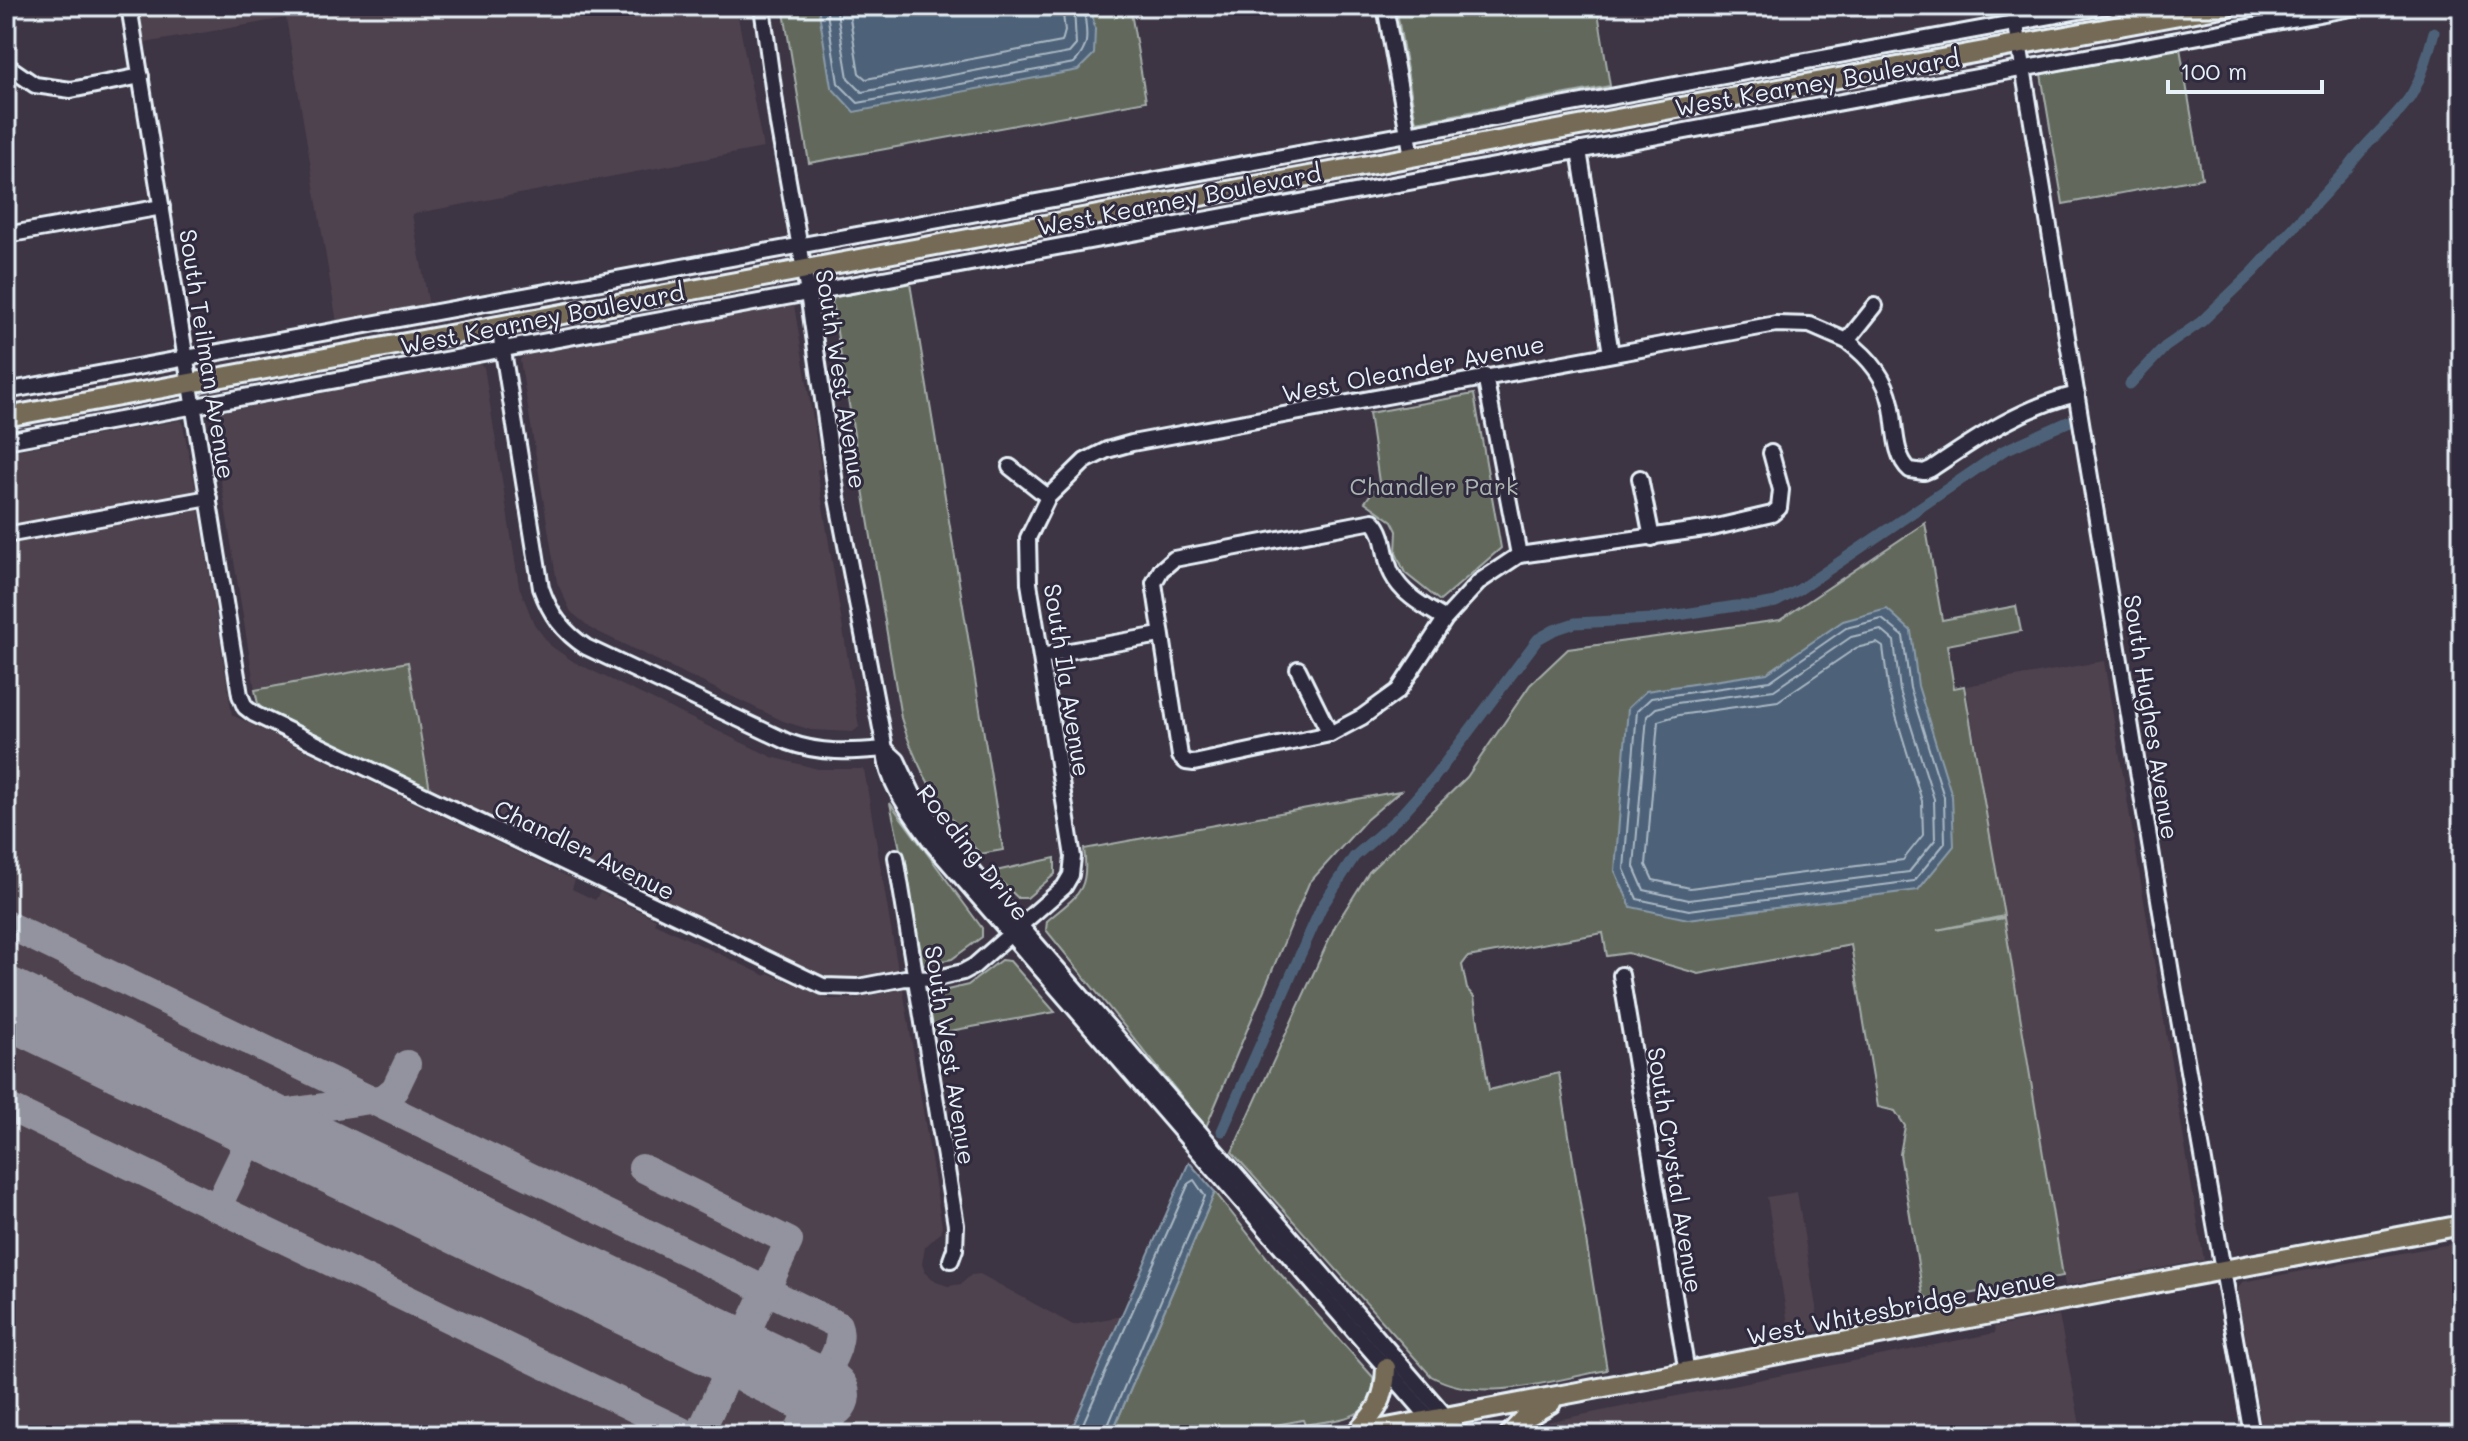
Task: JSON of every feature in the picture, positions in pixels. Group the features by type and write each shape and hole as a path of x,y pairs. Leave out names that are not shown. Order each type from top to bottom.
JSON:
{"main road":[{"name":"West Kearney Boulevard","path":"6,417 2228,6"},
{"name":"West Whitesbridge Avenue","path":"1352,1435 1441,1424 1564,1396 2462,1225"},
{"path":"1352,1435 1379,1406 1385,1388 1386,1368"},
{"path":"1509,1435 1525,1418 1564,1396"}],"street":[{"name":"South Teilman Avenue","path":"129,6 240,695 245,707"},
{"path":"1385,6 1412,156"},
{"name":"South Hughes Avenue","path":"2013,6 2221,1269 2252,1435"},
{"name":"West Kearney Boulevard","path":"6,391 2106,6"},
{"name":"West Kearney Boulevard","path":"6,441 2362,6"},
{"name":"South West Avenue","path":"762,9 808,293 837,498 885,749"},
{"path":"6,65 35,85 71,90 141,76"},
{"path":"1579,150 1611,354"},
{"path":"6,235 162,207"},
{"path":"1875,306 1847,341 1869,359 1880,375 1891,404 1901,457 1910,470 1924,472 1931,469 2023,412 2077,394"},
{"name":"West Oleander Avenue","path":"1048,497 1085,461 1107,450 1485,376 1785,324 1810,325 1847,341"},
{"path":"499,326 541,588 553,616 563,629 586,647 803,748 838,753 885,749"},
{"path":"1485,376 1519,555"},
{"path":"1445,619 1413,599 1401,587 1392,574 1380,529 1373,521 1174,559 1161,570 1154,583 1180,756 1186,762 1194,763 1330,734 1362,717 1398,691 1445,619 1480,581 1519,555 1652,538 1772,514 1779,508 1781,490 1771,453"},
{"path":"1010,467 1048,497"},
{"path":"1640,478 1652,538"},
{"name":"South Ila Avenue","path":"1048,497 1028,538 1029,583 1073,857 1071,875"},
{"path":"6,535 209,498"},
{"path":"1041,656 1160,635"},
{"path":"1298,669 1330,734"},
{"name":"Chandler Avenue","path":"245,707 814,983 846,988 933,979 963,972 1050,901 1071,875"},
{"name":"Roeding Drive","path":"885,749 897,760 927,816 1014,930 1386,1368 1441,1424 1462,1435"},
{"name":"South West Avenue","path":"896,857 956,1225 955,1249 951,1260"},
{"name":"Roeding Drive","path":"1014,930 1365,1325 1441,1424"},
{"name":"South Crystal Avenue","path":"1621,975 1687,1373"}],"shaded area":[{"path":"128,6 736,6 763,148 412,214 429,306 337,323 286,18 134,45"},
{"path":"794,305 859,727 853,732 811,730 783,721 592,629 571,612 557,582 520,360 523,356"},
{"path":"479,364 484,367 519,586 534,624 551,646 574,662 772,757 818,769 864,769 898,970 841,979 814,975 430,790 408,662 255,690 210,414"},
{"path":"182,420 196,491 187,493 190,510 199,509 232,715 575,880 572,889 595,900 600,892 656,919 654,923 766,976 768,973 830,999 856,998 903,989 942,1226 940,1233 925,1247 922,1264 925,1272 936,1282 948,1286 961,1284 971,1275 980,1274 1073,1325 1122,1316 1069,1435 6,1435 6,452"},
{"path":"2104,661 2204,1260 2065,1286 1966,686"},
{"path":"1797,1192 1820,1331 1790,1336 1767,1197"},
{"path":"2462,1242 2462,1435 2263,1435 2237,1290 2242,1282"},
{"path":"2059,1315 2082,1435 1520,1435 1536,1424 1995,1333 1994,1327"}],"green space":[{"path":"783,6 1130,6 1146,101 809,163"},
{"path":"1396,6 1597,6 1610,86 1416,122"},
{"path":"2180,48 2202,178 2063,204 2041,74"},
{"path":"910,283 1003,850 980,854 954,823 933,790 915,756 901,718 832,302 835,297"},
{"name":"Chandler Park","path":"1474,394 1501,548 1440,601 1405,573 1396,553 1397,531 1392,521 1365,502 1379,482 1369,413"},
{"path":"1925,523 1942,620 2016,606 2021,631 1947,645 1954,688 1964,686 2004,916 1937,930 2004,918 2063,1276 1931,1301 1923,1295 1900,1154 1905,1126 1895,1111 1878,1107 1851,945 1699,974 1628,953 1607,956 1603,933 1468,957 1462,965 1467,989 1474,997 1489,1090 1559,1073 1607,1370 1518,1388 1495,1389 1473,1389 1431,1376 1232,1152 1335,926 1369,872 1467,777 1530,685 1568,649 1780,620"},
{"path":"408,662 430,790 264,711 258,704 255,690"},
{"path":"1400,791 1366,820 1309,883 1206,1127 1046,930 1047,921 1073,898 1083,884 1084,849"},
{"path":"890,803 982,928 982,937 952,959 922,965"},
{"path":"1055,858 1055,874 1027,898 1018,898 991,872"},
{"path":"1001,960 1010,961 1055,1012 933,1034 926,995 968,985"},
{"path":"1215,1192 1276,1269 1373,1377 1369,1402 1362,1410 1341,1419 1305,1425 1303,1420 1222,1435 1111,1435"}],"water":[{"path":"818,6 1091,6 1095,29 1094,54 1078,70 854,112 831,87"},
{"path":"1887,609 1911,631 1918,686 1952,796 1954,846 1918,890 1688,919 1631,907 1615,871 1628,708 1646,691 1767,673 1843,621"},
{"path":"1189,1162 1215,1192 1111,1435 1069,1435"}],"waterway":[{"path":"2130,384 2165,347 2201,322 2253,272 2403,106 2418,82 2434,32"},
{"path":"1222,1131 1321,908 1354,857 1400,816 1433,779 1538,639 1575,623 1652,619 1776,602 1800,589 2003,451 2070,421"}],"taxiway":[{"path":"6,924 838,1325 837,1348 824,1371 809,1380 786,1377"},
{"path":"248,1118 384,1098 395,1089 407,1064"},
{"path":"6,1106 690,1435"},
{"path":"217,1208 258,1123"},
{"path":"642,1168 789,1241 699,1435"},
{"path":"786,1377 807,1396 808,1409 796,1435"}],"runway":[{"path":"6,1002 825,1395"}]}
